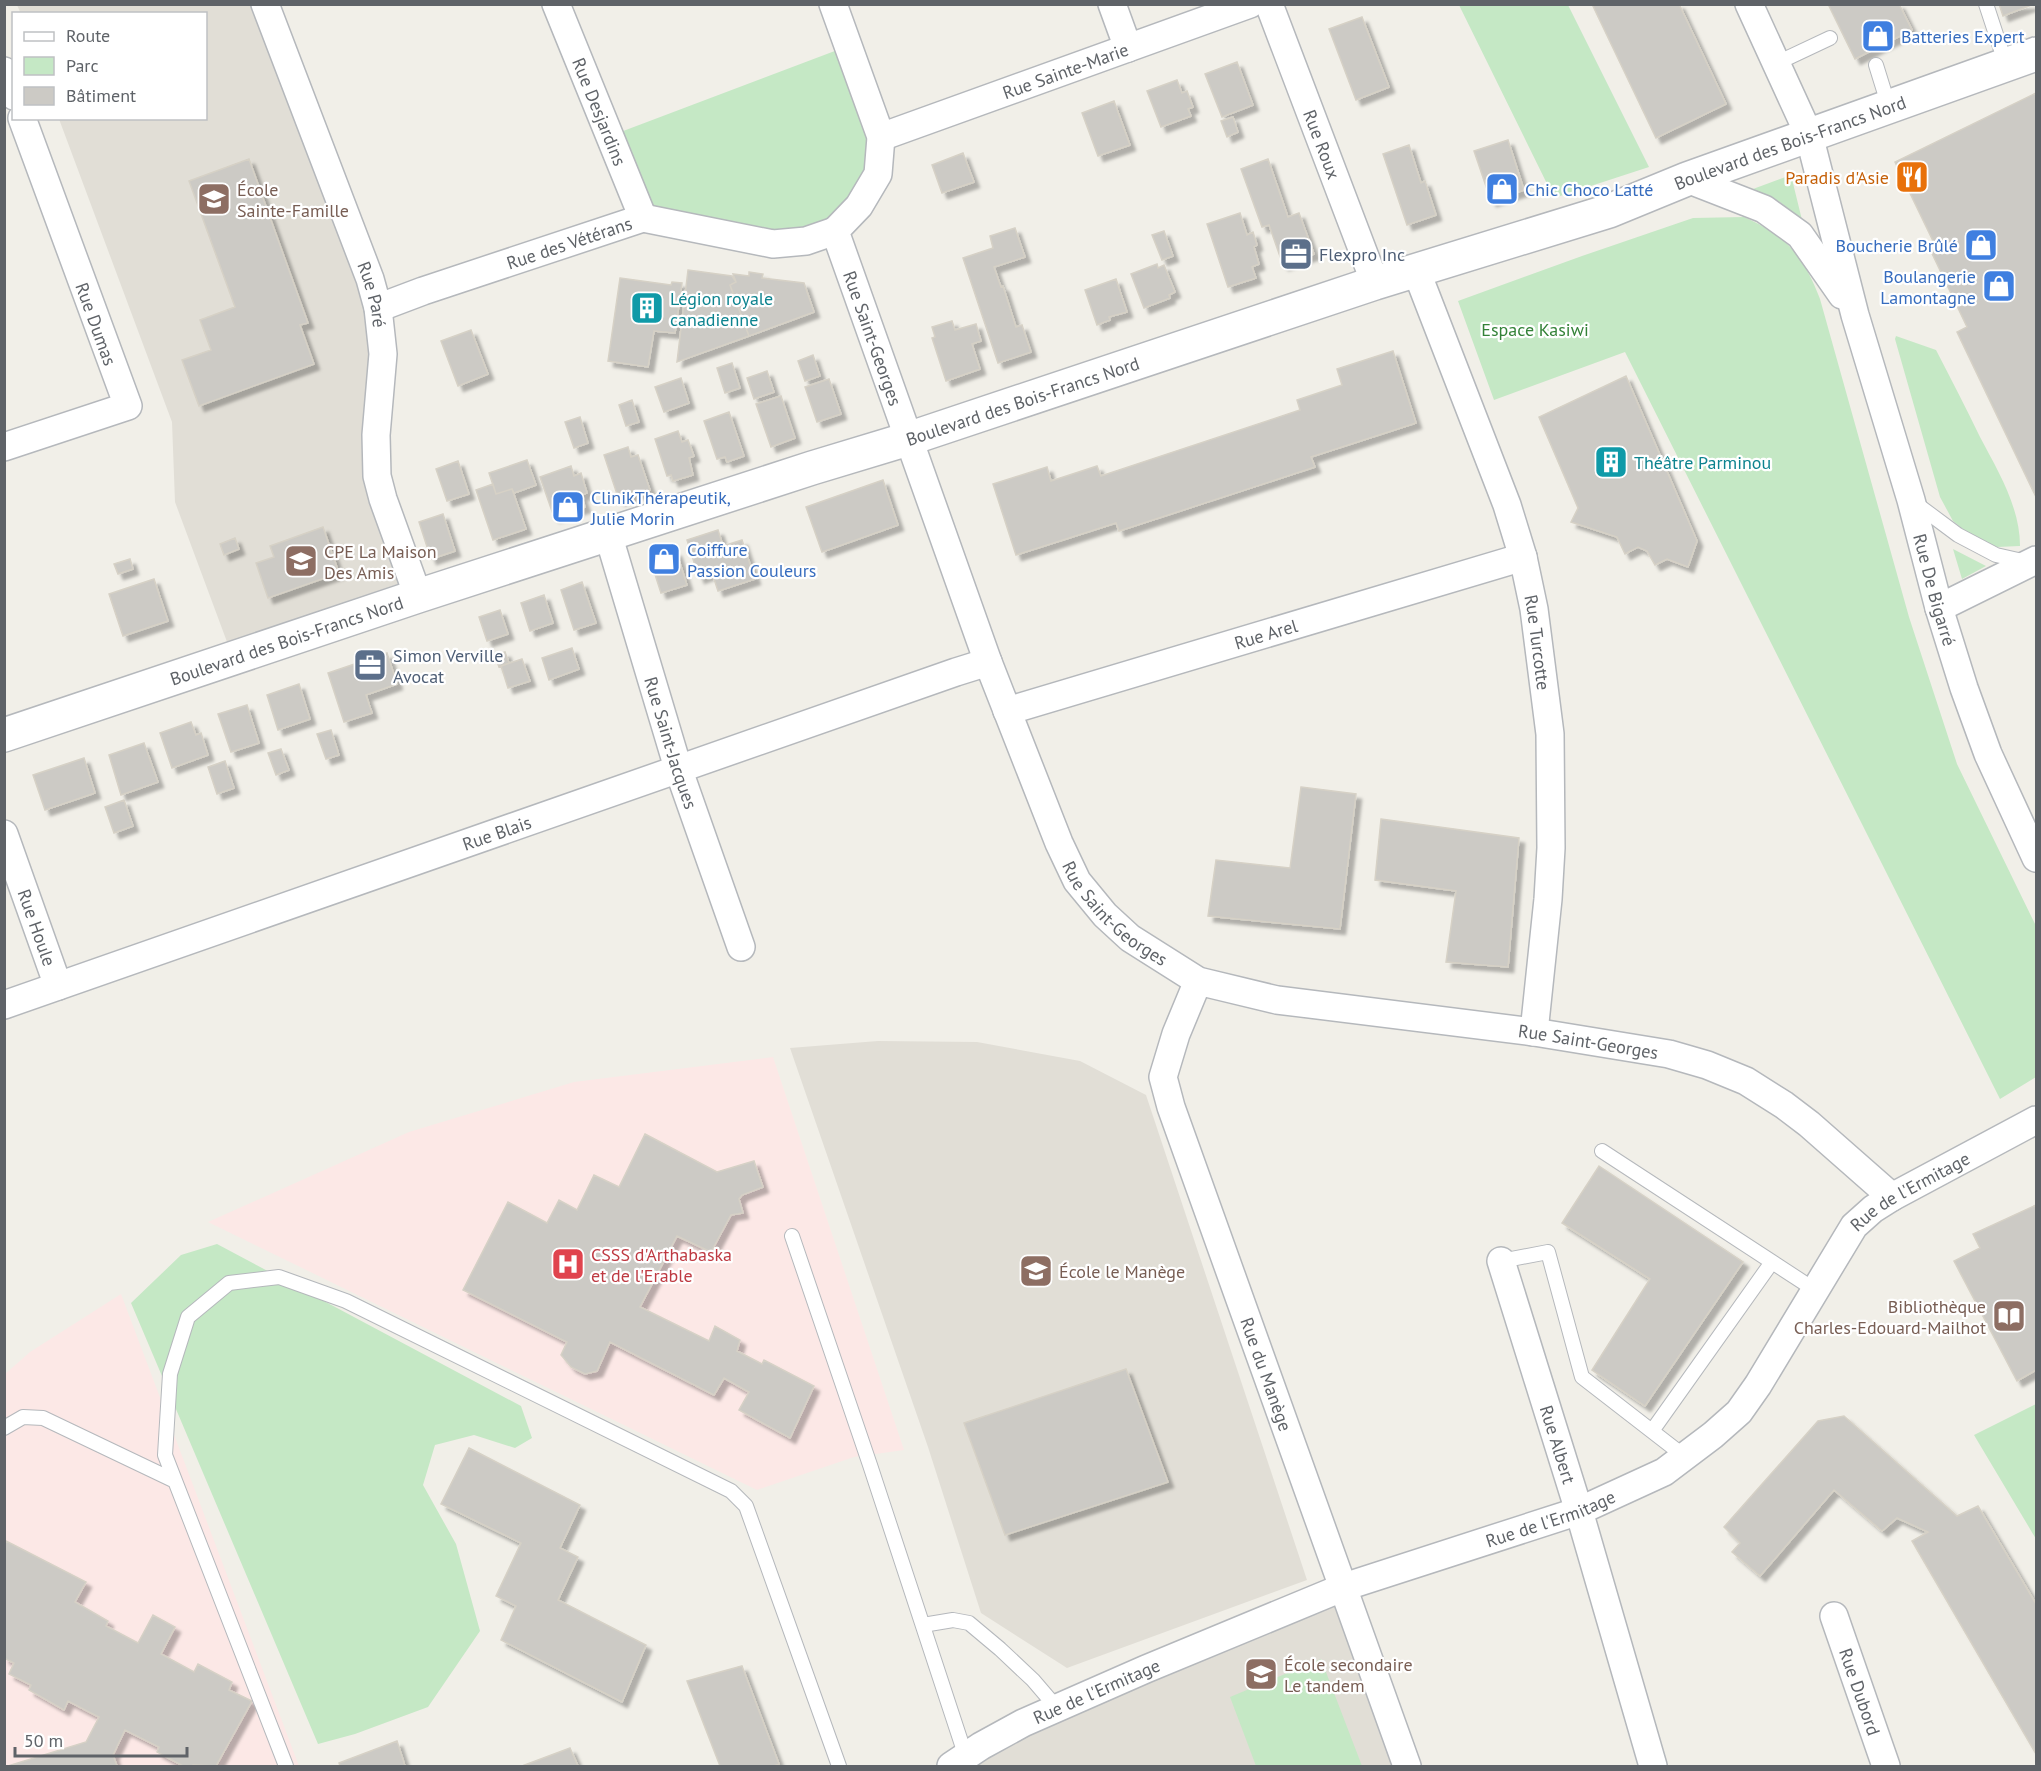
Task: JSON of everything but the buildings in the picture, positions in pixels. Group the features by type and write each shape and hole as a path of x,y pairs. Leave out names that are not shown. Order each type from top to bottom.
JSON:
{"street":[{"name":"Rue Paré","path":"265,4 370,279 378,308 383,354 376,435 377,476 418,596"},
{"name":"Rue Desjardins","path":"556,4 643,218"},
{"path":"832,4 881,137 878,174 859,206 835,231"},
{"path":"1113,4 1128,48"},
{"name":"Rue Sainte-Marie","path":"881,137 1250,4"},
{"name":"Rue Roux","path":"1269,4 1375,283"},
{"name":"Rue De Bigarré","path":"1749,4 1809,135 1855,315 1911,500 1939,608 1964,688 1988,754 2037,858"},
{"name":"Boulevard des Bois-Francs Nord","path":"4,735 418,596 908,439 1375,283 1609,211 1687,179 2037,54"},
{"path":"4,71 12,91"},
{"name":"Rue Dumas","path":"4,447 128,406 23,120"},
{"name":"Rue De Bigarré","path":"1687,179 1764,209 1800,235 1855,315"},
{"name":"Rue des Vétérans","path":"378,308 643,218 773,244 806,241 835,231"},
{"name":"Rue Saint-Georges","path":"835,231 988,662 1059,843 1077,881 1105,915 1131,938 1198,981 1277,1000 1534,1032 1669,1054 1707,1065 1746,1081 1784,1104 1892,1197"},
{"name":"Rue Turcotte","path":"1416,270 1493,465 1523,557 1534,609 1550,734 1551,848 1534,1032"},
{"name":"Rue Saint-Jacques","path":"608,534 678,768 741,947"},
{"name":"Rue Arel","path":"1008,711 1523,557"},
{"path":"1939,608 2034,561"},
{"name":"Rue Blais","path":"4,1005 678,768 988,662"},
{"name":"Rue Houle","path":"4,834 58,986"},
{"name":"Rue du Manège","path":"1198,981 1176,1034 1163,1077 1175,1118 1407,1767"},
{"name":"Rue de l'Ermitage","path":"959,1762 1006,1732 1057,1708 1344,1587 1579,1511 1664,1472 1739,1412 1758,1386 1854,1226 1873,1209 1892,1197 2037,1120"},
{"name":"Rue Albert","path":"1501,1261 1579,1511 1653,1767"},
{"name":"Rue Dubord","path":"1834,1616 1886,1767"}],"lane":[{"path":"1986,4 2006,65"},
{"path":"1777,63 1830,38"},
{"path":"1876,65 1889,107"},
{"path":"1911,500 1958,535 1996,555 2034,561"},
{"path":"1602,1150 1815,1290"},
{"path":"792,1236 923,1624 959,1762"},
{"path":"1501,1261 1548,1252 1582,1377 1684,1456"},
{"path":"1652,1431 1772,1262"},
{"path":"286,1767 165,1455 170,1374 188,1317 229,1283 279,1277 346,1301 731,1491 746,1506 839,1767"},
{"path":"4,1428 23,1417 43,1418 175,1480"},
{"path":"923,1624 953,1620 969,1623 1000,1648 1033,1680 1057,1708"}],"shaded area":[{"name":"École Sainte-Famille","path":"17,5 265,5 370,279 376,435 418,596 233,658 175,502 172,422 59,120 207,120 207,12 20,12"},
{"name":"École le Manège","path":"878,1041 977,1042 1080,1061 1146,1095 1307,1580 1067,1668 981,1613 928,1447 790,1048"},
{"name":"CSSS d'Arthabaska et de l'Erable","path":"773,1057 904,1450 854,1457 757,1490 208,1222 409,1132 574,1082"},
{"path":"121,1294 299,1766 5,1766 4,1375 30,1352"},
{"name":"École secondaire Le tandem","path":"1337,1601 1397,1766 957,1766 981,1746"}],"green space":[{"path":"1459,5 1568,5 1649,167 1554,198"},
{"path":"848,46 878,174 806,241 643,218 610,136"},
{"path":"1791,175 1802,220 1780,202 1753,189"},
{"name":"Espace Kasiwi","path":"1744,217 1783,240 1800,259 1814,284 1909,617 1957,764 2036,926 2036,1077 2000,1099 1625,352 1494,400 1458,301 1693,218"},
{"path":"1896,336 1936,350 2007,490 2016,517 2020,546 1997,547 1970,535 1953,521 1940,497"},
{"path":"1953,549 1986,566 1962,579"},
{"path":"217,1244 521,1406 532,1438 515,1448 474,1435 435,1445 423,1485 456,1544 480,1631 428,1707 355,1734 318,1744 131,1303 181,1255"},
{"path":"2036,1404 2036,1539 1974,1435"},
{"path":"1321,1659 1362,1766 1256,1766 1230,1697"}],"place":[{"name":"Batteries Expert","path":"1878,36"},
{"name":"Paradis d'Asie","path":"1912,177"},
{"name":"Chic Choco Latté","path":"1502,189"},
{"name":"École Sainte-Famille","path":"214,199"},
{"name":"Boucherie Brûlé","path":"1981,245"},
{"name":"Flexpro Inc","path":"1296,254"},
{"name":"Boulangerie Lamontagne","path":"1999,286"},
{"name":"Légion royale canadienne","path":"647,308"},
{"name":"Théâtre Parminou","path":"1611,462"},
{"name":"ClinikThérapeutik, Julie Morin","path":"568,507"},
{"name":"Coiffure Passion Couleurs","path":"664,559"},
{"name":"CPE La Maison Des Amis","path":"301,561"},
{"name":"Simon Verville Avocat","path":"370,665"},
{"name":"CSSS d'Arthabaska et de l'Erable","path":"568,1264"},
{"name":"École le Manège","path":"1036,1271"},
{"name":"Bibliothèque Charles-Edouard-Mailhot","path":"2009,1316"},
{"name":"École secondaire Le tandem","path":"1261,1674"}]}
